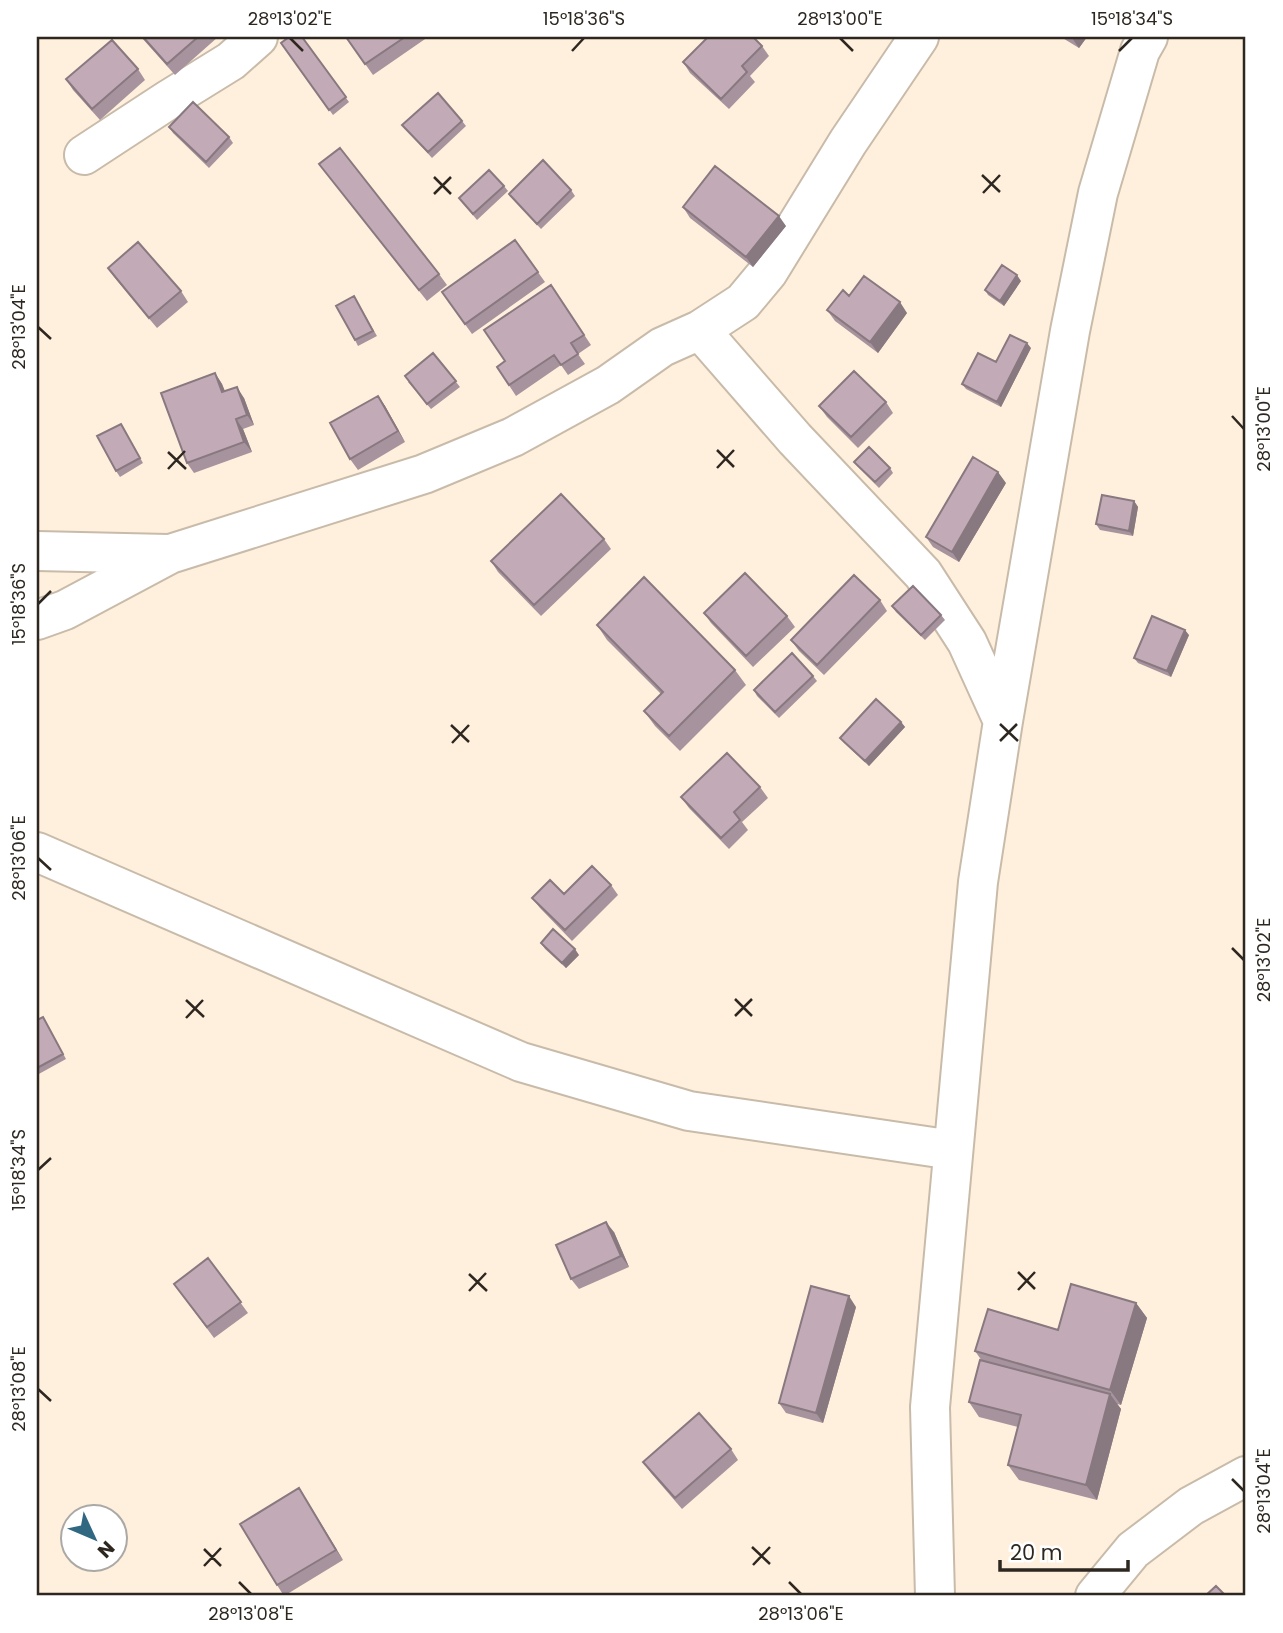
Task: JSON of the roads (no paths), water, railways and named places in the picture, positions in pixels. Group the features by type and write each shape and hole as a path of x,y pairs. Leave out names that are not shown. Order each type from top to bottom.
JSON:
{"street":[{"path":"85,155 231,61 258,37"},
{"path":"37,620 65,610 170,554 424,474 500,442 608,385 662,347 700,330 743,302 768,272 848,142 919,37"},
{"path":"935,1596 930,1407 978,882 1070,331 1098,194 1140,51 1148,37"},
{"path":"700,330 794,439 923,574 967,642 1003,721"},
{"path":"37,551 170,554"},
{"path":"37,852 521,1062 689,1111 953,1150"},
{"path":"1096,1596 1133,1550 1191,1506 1246,1476"}]}
